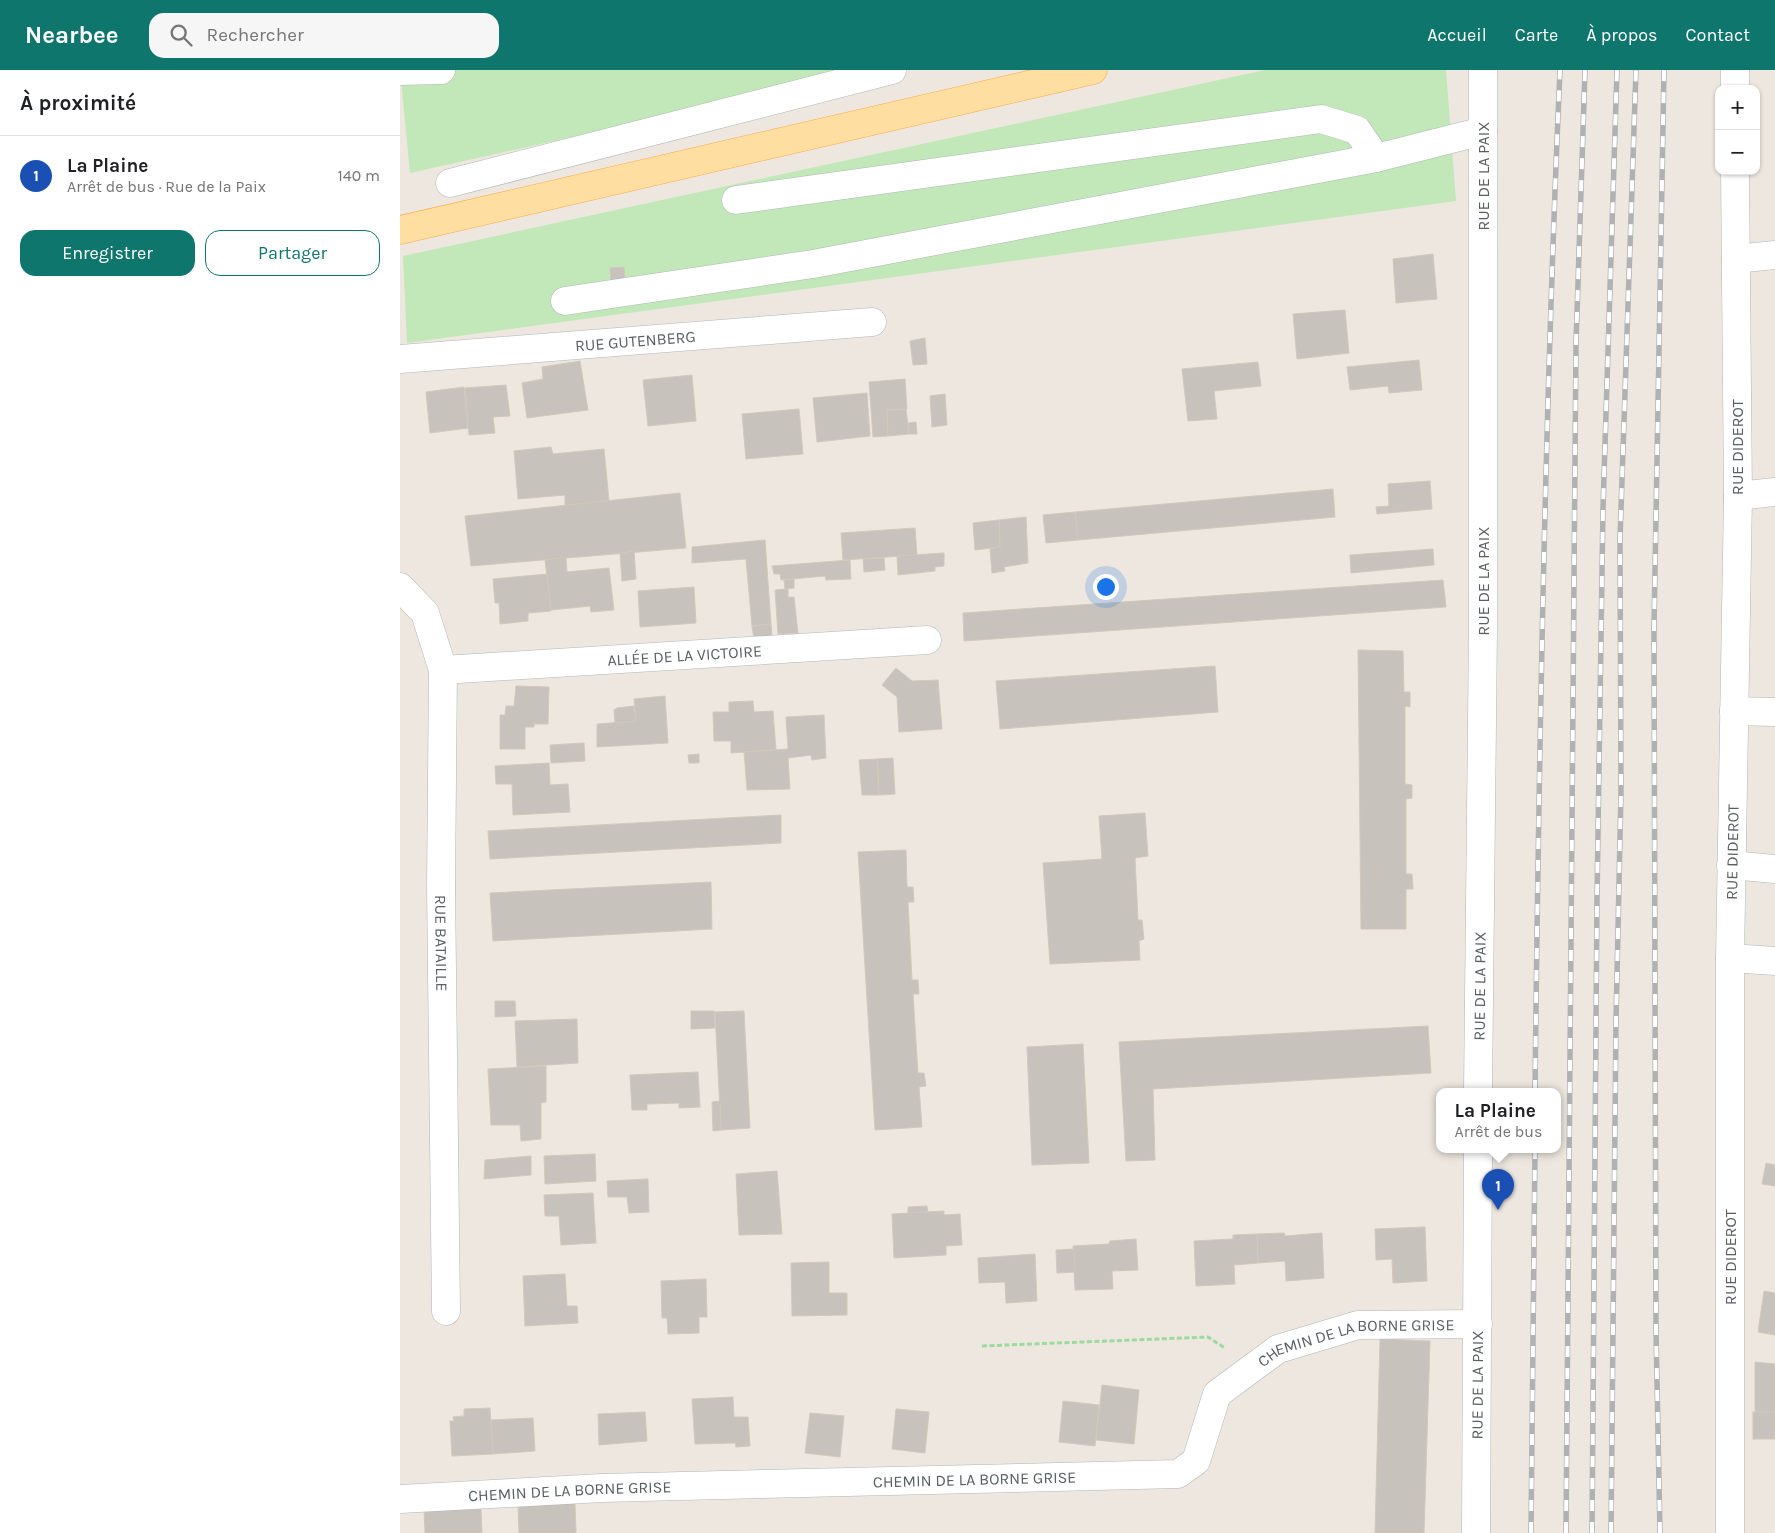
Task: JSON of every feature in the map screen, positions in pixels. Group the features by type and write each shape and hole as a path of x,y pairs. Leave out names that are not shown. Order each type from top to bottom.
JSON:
{"main road":[{"path":"400,230 1093,70"}],"street":[{"path":"400,71 441,70"},
{"path":"450,183 892,70"},
{"name":"RUE DE LA PAIX","path":"1478,1088 1483,628 1483,70"},
{"path":"1735,70 1735,85"},
{"path":"736,200 1321,119 1357,130 1376,158"},
{"path":"565,301 813,264 1376,158 1483,131"},
{"name":"RUE DIDEROT","path":"1730,1533 1730,958 1738,496 1735,175"},
{"path":"1736,259 1775,255"},
{"name":"RUE GUTENBERG","path":"400,359 872,322"},
{"path":"1738,496 1775,492"},
{"name":"RUE BATAILLE","path":"400,587 425,613 443,670 440,886 446,1311"},
{"name":"ALLÉE DE LA VICTOIRE","path":"443,670 927,640"},
{"path":"1734,711 1775,712"},
{"path":"1731,866 1775,869"},
{"path":"1730,958 1775,961"},
{"name":"RUE DE LA PAIX","path":"1476,1533 1478,1153"},
{"name":"CHEMIN DE LA BORNE GRISE","path":"400,1499 602,1488 1178,1474 1196,1461 1217,1394 1278,1349 1358,1325 1478,1324"}],"path":[{"path":"982,1346 1208,1337 1253,1368"}],"green space":[{"path":"400,70 872,70 410,173"},
{"path":"1265,70 1446,70 1456,201 407,343 403,256"}],"building":[{"path":"1433,254 1437,299 1396,303 1393,259"},
{"path":"624,267 626,291 612,293 610,268"},
{"path":"1345,310 1349,353 1297,359 1293,314"},
{"path":"925,338 927,364 913,365 910,341"},
{"path":"1419,360 1422,390 1389,393 1388,386 1350,390 1347,367"},
{"path":"580,361 588,410 527,418 522,383 543,379 542,367"},
{"path":"1258,362 1261,386 1214,391 1217,419 1188,421 1182,369"},
{"path":"692,375 696,421 648,426 643,380"},
{"path":"905,379 907,409 887,410 888,436 873,437 869,382"},
{"path":"506,385 510,416 493,417 495,433 469,435 465,388"},
{"path":"464,387 468,428 430,433 426,392"},
{"path":"867,393 870,436 817,442 813,398"},
{"path":"945,394 947,425 932,427 930,396"},
{"path":"799,409 803,454 746,459 742,414"},
{"path":"906,409 909,434 888,436 887,410"},
{"path":"916,422 917,434 909,434 908,423"},
{"path":"551,447 553,454 604,449 609,501 565,506 565,495 518,499 514,451"},
{"path":"1430,481 1432,509 1377,514 1376,507 1389,506 1388,484"},
{"path":"1333,489 1335,517 1078,540 1075,512"},
{"path":"680,493 686,548 471,566 465,516"},
{"path":"1075,512 1078,540 1046,543 1043,515"},
{"path":"1026,517 1028,563 1004,567 1005,571 992,573 990,549 1000,547 999,520"},
{"path":"999,520 1000,547 975,550 973,523"},
{"path":"915,528 917,555 843,560 841,533"},
{"path":"765,540 771,624 752,626 746,559 692,563 692,547"},
{"path":"1433,549 1434,565 1351,573 1350,555"},
{"path":"634,551 636,579 622,581 620,553"},
{"path":"944,553 944,566 935,567 935,571 898,575 897,556"},
{"path":"566,557 567,572 609,568 614,610 591,612 590,606 551,610 545,560"},
{"path":"884,558 885,570 864,572 863,559"},
{"path":"850,560 851,579 826,580 825,576 781,580 780,574 774,574 772,566"},
{"path":"547,574 551,611 528,613 528,621 500,624 499,603 495,603 493,579"},
{"path":"794,579 794,588 785,589 784,580"},
{"path":"1443,580 1446,607 964,641 963,613"},
{"path":"694,587 696,623 640,627 638,591"},
{"path":"788,589 788,597 794,597 798,633 778,634 775,590"},
{"path":"771,624 772,637 754,639 752,626"},
{"path":"1358,650 1403,651 1404,692 1410,692 1410,707 1405,706 1405,784 1412,785 1412,798 1406,799 1406,874 1412,874 1413,889 1406,889 1406,929 1361,929"},
{"path":"1215,666 1218,712 1000,729 996,681"},
{"path":"896,668 912,681 938,680 942,729 899,732 897,697 882,685"},
{"path":"516,686 549,687 548,724 534,724 534,727 525,727 525,749 500,749 500,715 505,715 506,706 514,706"},
{"path":"665,696 668,743 597,747 597,724 636,721 634,699"},
{"path":"753,701 754,712 773,711 776,750 731,753 731,741 714,741 713,712 729,712 729,702"},
{"path":"634,706 636,721 615,723 614,710"},
{"path":"824,715 826,758 812,760 811,755 788,758 790,789 747,790 744,752 788,749 786,717"},
{"path":"584,743 585,761 551,763 550,745"},
{"path":"699,754 699,763 689,763 688,755"},
{"path":"893,758 895,794 879,795 877,759"},
{"path":"877,759 879,795 862,795 859,760"},
{"path":"549,763 550,785 568,784 570,812 513,815 512,784 496,784 495,766"},
{"path":"1145,813 1148,856 1135,858 1138,920 1142,920 1144,939 1139,941 1140,960 1050,964 1043,863 1102,859 1099,816"},
{"path":"781,815 781,843 490,859 488,831"},
{"path":"906,850 907,887 913,887 914,902 908,902 912,980 918,980 919,994 913,994 918,1073 924,1073 926,1086 919,1087 922,1127 875,1130 858,852"},
{"path":"711,882 712,929 493,941 490,893"},
{"path":"495,1001 515,1001 516,1016 495,1017"},
{"path":"691,1011 714,1011 715,1028 691,1029"},
{"path":"744,1011 750,1128 721,1130 715,1012"},
{"path":"577,1019 578,1063 517,1067 515,1021"},
{"path":"1428,1026 1431,1073 1153,1089 1155,1160 1126,1161 1119,1042"},
{"path":"1083,1044 1089,1163 1032,1165 1027,1047"},
{"path":"546,1066 546,1102 541,1103 541,1139 521,1141 520,1125 491,1125 488,1069"},
{"path":"698,1072 700,1107 679,1108 679,1103 647,1104 647,1110 632,1110 630,1075"},
{"path":"720,1101 721,1130 713,1131 712,1102"},
{"path":"595,1154 596,1181 545,1184 544,1156"},
{"path":"531,1156 531,1175 484,1179 485,1160"},
{"path":"1766,1163 1775,1165 1775,1186 1762,1184"},
{"path":"777,1171 782,1234 739,1235 736,1174"},
{"path":"648,1179 649,1212 629,1213 627,1197 608,1197 607,1181"},
{"path":"593,1193 596,1243 561,1245 559,1216 545,1216 544,1195"},
{"path":"927,1206 928,1212 908,1213 908,1207"},
{"path":"944,1211 944,1215 960,1214 962,1245 946,1246 946,1255 894,1258 892,1214"},
{"path":"1425,1227 1427,1281 1393,1283 1392,1259 1376,1260 1375,1229"},
{"path":"1284,1233 1285,1236 1322,1233 1324,1278 1286,1281 1285,1261 1258,1263 1257,1234"},
{"path":"1257,1234 1258,1263 1234,1265 1235,1284 1196,1286 1194,1241 1233,1239 1233,1235"},
{"path":"1136,1239 1138,1270 1112,1271 1113,1289 1075,1290 1073,1246 1109,1244 1110,1241"},
{"path":"1074,1249 1075,1272 1057,1273 1056,1250"},
{"path":"1035,1254 1037,1301 1006,1303 1005,1282 979,1283 978,1258"},
{"path":"829,1262 829,1293 847,1293 847,1315 792,1316 791,1263"},
{"path":"565,1274 567,1306 577,1306 578,1323 525,1326 523,1276"},
{"path":"706,1279 707,1317 699,1317 699,1333 668,1334 667,1318 662,1318 661,1281"},
{"path":"1764,1291 1775,1293 1775,1335 1758,1332"},
{"path":"1380,1339 1430,1341 1424,1533 1375,1533"},
{"path":"1755,1362 1775,1364 1775,1412 1755,1412"},
{"path":"1102,1385 1139,1390 1134,1444 1096,1440"},
{"path":"733,1397 734,1417 748,1417 750,1446 736,1447 735,1443 695,1444 692,1399"},
{"path":"1063,1401 1099,1405 1095,1446 1059,1442"},
{"path":"490,1408 493,1454 452,1456 450,1421 454,1421 453,1417 464,1416 464,1409"},
{"path":"896,1409 929,1412 925,1453 892,1449"},
{"path":"645,1412 647,1441 599,1445 598,1414"},
{"path":"1753,1412 1775,1412 1775,1439 1753,1439"},
{"path":"810,1413 844,1416 840,1457 805,1453"},
{"path":"533,1418 535,1451 493,1454 491,1420"},
{"path":"575,1503 576,1533 519,1533 518,1506"},
{"path":"481,1509 482,1533 425,1533 424,1510"}],"railway":[{"path":"1535,1088 1543,580 1560,70"},
{"path":"1566,1533 1576,344 1585,70"},
{"path":"1592,1533 1597,898 1603,508 1617,70"},
{"path":"1611,1533 1616,1021 1621,792 1620,539 1636,70"},
{"path":"1660,1533 1656,1331 1654,628 1664,70"},
{"path":"1531,1533 1535,1153"}],"place":[{"name":"La Plaine","path":"1498,1210"}]}
